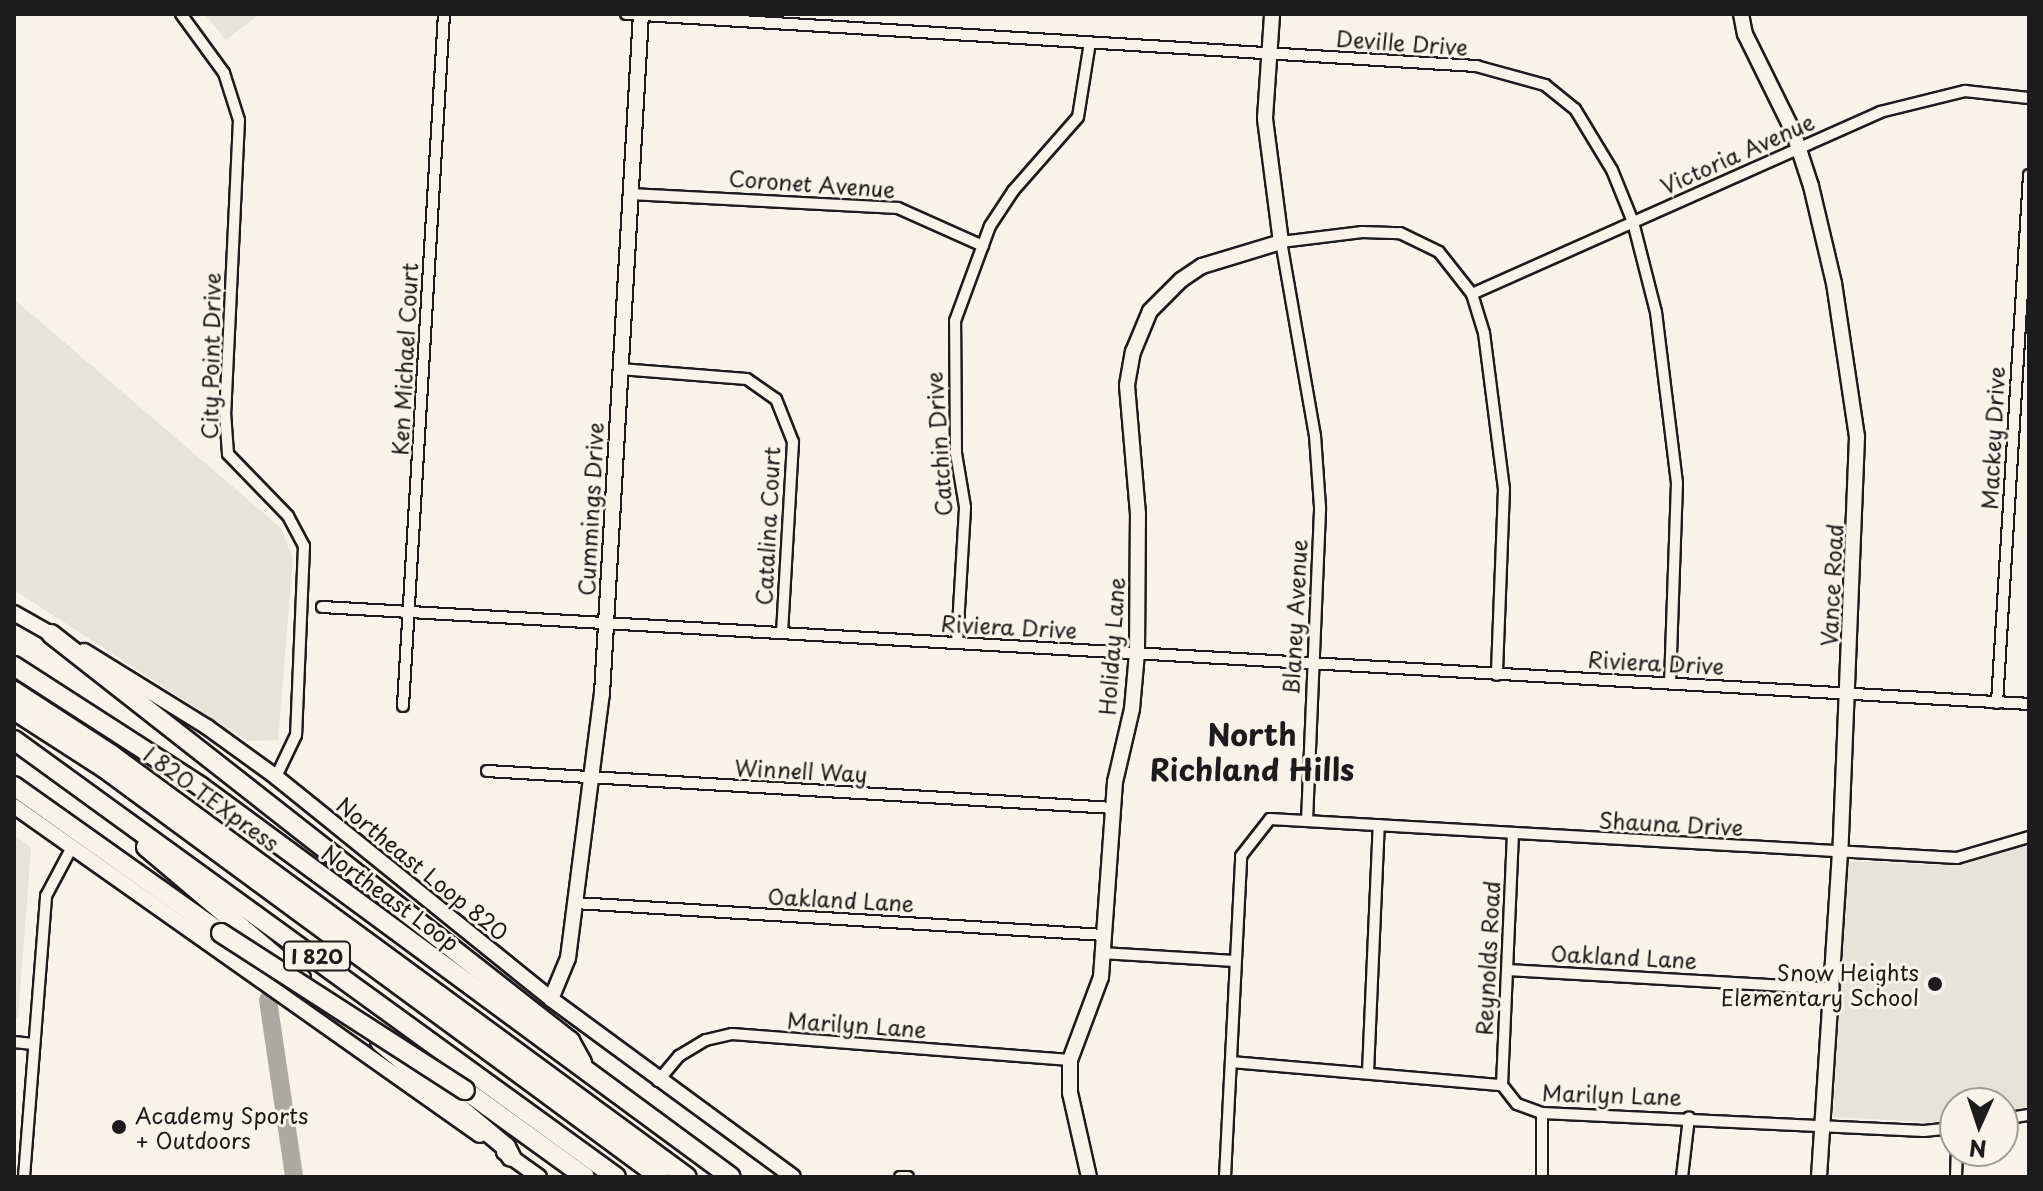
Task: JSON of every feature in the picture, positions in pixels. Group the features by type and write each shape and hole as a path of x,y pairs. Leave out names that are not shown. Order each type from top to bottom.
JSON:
{"highway":[{"path":"51,634 570,1041 586,1068"},
{"name":"Northeast Loop","path":"14,666 200,786 731,1177"},
{"name":"I 820 TEXpress","path":"14,691 124,764 687,1177"},
{"name":"I 820 TEXpress","path":"14,710 116,777 660,1177"},
{"name":"I 820","path":"14,740 616,1177"},
{"path":"14,753 117,822 506,1147 511,1157"},
{"path":"14,786 220,941 465,1090 585,1177"}],"street":[{"name":"City Point Drive","path":"181,14 224,73 239,120 225,412 228,454 288,516 304,546 296,735 276,777"},
{"name":"Ken Michael Court","path":"403,706 444,14"},
{"name":"Deville Drive","path":"626,14 1476,66 1545,85 1575,109 1590,130 1633,222 1656,312 1675,444 1670,681"},
{"name":"Cummings Drive","path":"551,999 565,976 589,777 599,731 641,14"},
{"name":"Blaney Avenue","path":"1272,14 1267,151 1317,464 1320,530 1307,821"},
{"name":"Vance Road","path":"1741,14 1798,147 1834,283 1854,405 1857,513 1833,989 1819,1177"},
{"name":"Catchin Drive","path":"957,643 965,507 956,453 955,321 983,246 1013,191 1078,117 1090,42"},
{"name":"Victoria Avenue","path":"1472,294 1798,147 1934,95 1983,91 2029,98"},
{"name":"Mackey Drive","path":"1997,703 2029,175"},
{"name":"Coronet Avenue","path":"630,194 898,208 983,246"},
{"path":"1281,242 1362,232 1414,237 1439,252 1472,294 1484,333 1504,489 1497,675"},
{"name":"Holiday Lane","path":"1089,1177 1070,1093 1070,1060 1101,977 1113,808 1137,653 1138,514 1127,385 1133,352 1150,311 1181,280 1202,266 1281,242"},
{"name":"Catalina Court","path":"620,369 747,379 776,399 793,442 782,632"},
{"name":"Riviera Drive","path":"322,607 607,621 1497,675 1670,681 1848,695 2029,704"},
{"name":"Northeast Loop 820","path":"14,613 137,682 276,777 551,999 658,1081 793,1177"},
{"name":"Winnell Way","path":"487,771 1113,808"},
{"path":"14,806 72,847 220,941 288,998 539,1177"},
{"path":"1225,1177 1241,856 1270,819 1307,821"},
{"name":"Shauna Drive","path":"1307,821 1957,858 2029,837"},
{"path":"1368,1072 1379,825"},
{"name":"Reynolds Road","path":"1502,1085 1513,833"},
{"path":"24,1177 46,896 72,847"},
{"name":"Oakland Lane","path":"575,903 1104,935"},
{"path":"1102,953 1234,961"},
{"name":"Oakland Lane","path":"1508,970 1833,989"},
{"name":"Marilyn Lane","path":"658,1081 668,1065 706,1040 732,1034 1070,1060"},
{"path":"14,1042 33,1044"},
{"path":"1231,1062 1502,1085"},
{"name":"Marilyn Lane","path":"1502,1085 1517,1104 1542,1113 1939,1128"},
{"path":"1542,1113 1542,1177"},
{"path":"1682,1177 1689,1117"},
{"path":"900,1177 908,1177"}],"shaded area":[{"path":"204,14 260,14 226,40"},
{"path":"14,299 281,528 293,559 278,740 247,741 14,590"},
{"path":"14,834 31,848 18,1018 14,1018"},
{"name":"Snow Heights Elementary School","path":"2029,845 2029,1107 2019,1109 2019,1087 1939,1087 1939,1123 1833,1117 1848,861 1934,865"}],"waterway":[{"path":"268,1000 294,1177"}],"place":[{"name":"Snow Heights Elementary School","path":"1935,984"},
{"name":"Academy Sports + Outdoors","path":"119,1127"}],"district":[{"name":"North Richland Hills","path":"1252,751"}]}
